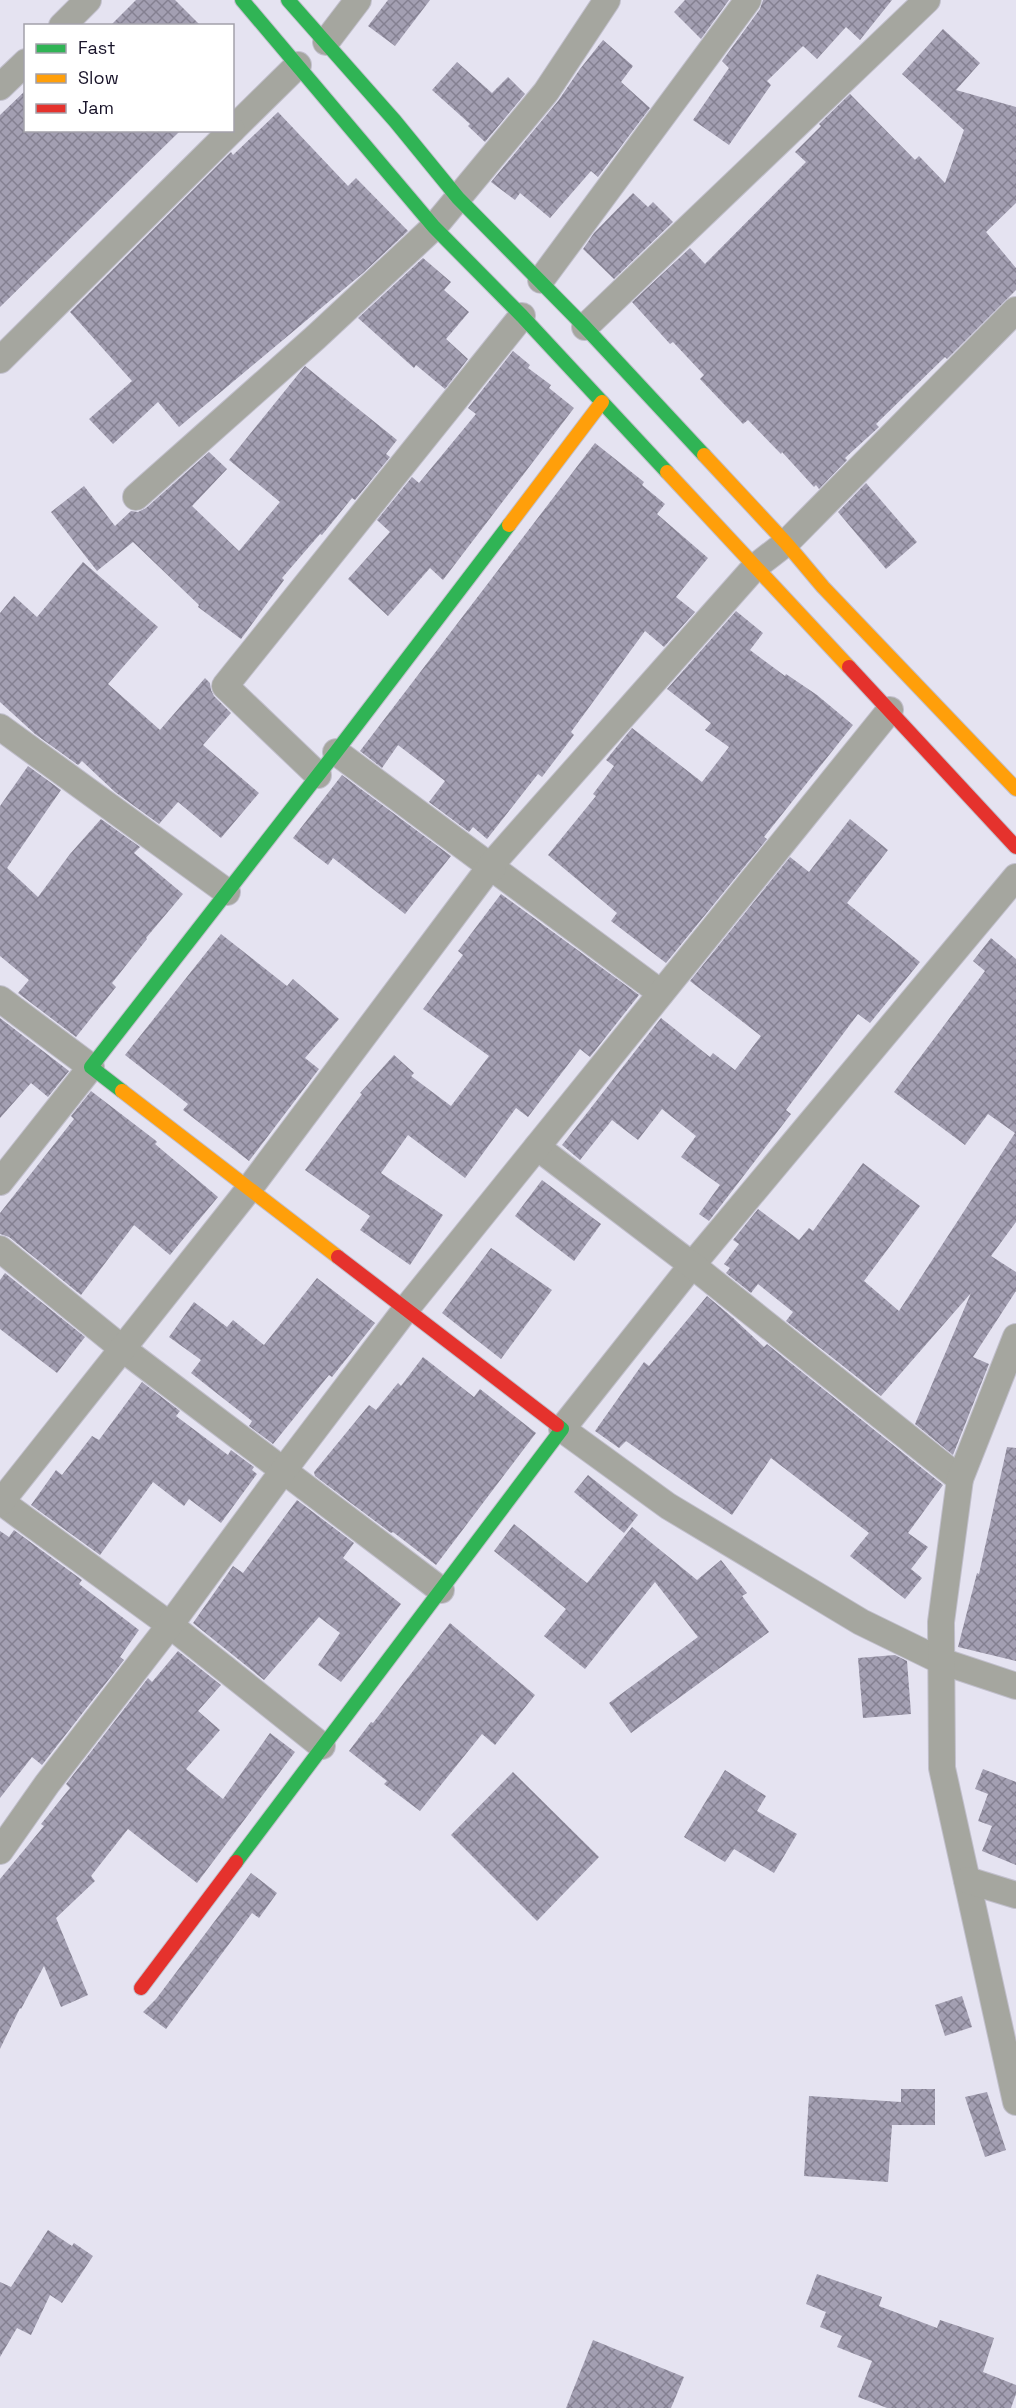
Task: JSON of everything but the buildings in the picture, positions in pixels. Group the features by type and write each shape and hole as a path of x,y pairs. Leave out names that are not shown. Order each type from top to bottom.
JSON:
{"main road":[{"path":"242,0 434,227 522,316 890,710 1012,834"},
{"path":"288,0 395,121 458,198 541,280 786,543 831,596 1016,789"},
{"path":"141,1988 562,1429 91,1067 336,752 602,402"}],"street":[{"path":"64,24 88,0"},
{"path":"326,42 358,0"},
{"path":"136,497 316,337 434,227 546,92 607,0"},
{"path":"541,280 748,0"},
{"path":"585,327 927,0"},
{"path":"0,87 24,64"},
{"path":"234,128 298,65"},
{"path":"0,360 230,132"},
{"path":"493,868 490,866 755,567 786,543 1016,310"},
{"path":"318,775 225,686 522,316"},
{"path":"0,1851 47,1784 170,1625 406,1309 890,710"},
{"path":"0,727 227,892"},
{"path":"336,752 661,993"},
{"path":"322,1746 170,1625 0,1502 249,1189 490,867 493,868"},
{"path":"1016,877 692,1265 562,1429 668,1506 861,1622 941,1661 1016,1686"},
{"path":"0,999 91,1067 0,1182"},
{"path":"537,1147 692,1265 960,1479"},
{"path":"0,1249 123,1349 441,1590"},
{"path":"1016,1337 960,1479 941,1622 942,1768 1016,2102"},
{"path":"966,1880 1016,1895"}],"traffic: fast":[{"path":"242,0 434,227 522,316 667,472"},
{"path":"288,0 395,121 458,198 585,327 704,455"},
{"path":"122,1091 91,1067 509,525"},
{"path":"236,1862 562,1429 557,1425"}],"traffic: slow":[{"path":"509,525 602,402"},
{"path":"704,455 786,543 823,587 1016,789"},
{"path":"667,472 849,667"},
{"path":"122,1091 338,1257"}],"traffic: jam":[{"path":"849,667 1016,847"},
{"path":"338,1257 557,1425"},
{"path":"141,1988 236,1862"}]}
